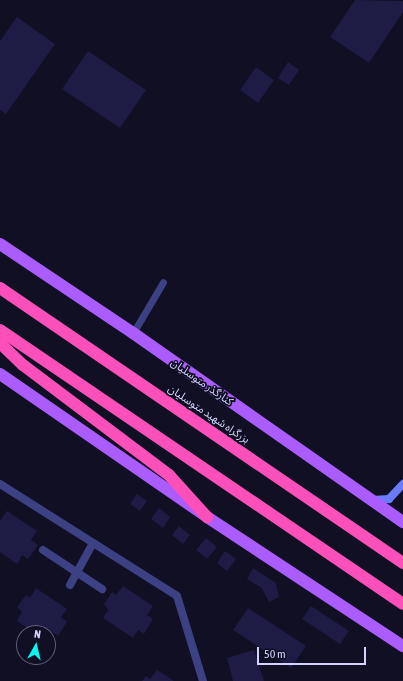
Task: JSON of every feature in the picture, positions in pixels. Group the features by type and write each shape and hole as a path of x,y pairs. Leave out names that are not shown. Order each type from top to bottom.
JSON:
{"highway":[{"name":"بزرگراه شهید متوسلیان","path":"0,288 403,563"},
{"path":"0,330 403,604"},
{"path":"0,343 23,365 169,475 207,517"}],"main road":[{"name":"کنارگذر متوسلیان","path":"0,244 133,333 403,522"},
{"path":"0,374 207,517 403,646"},
{"path":"371,500 389,499 403,484"}],"street":[{"path":"0,484 177,596 203,681"},
{"path":"70,586 93,543"},
{"path":"43,550 102,589"}],"lane":[{"path":"133,333 163,282"}],"building":[{"path":"355,0 403,1 403,12 369,63 330,37"},
{"path":"17,17 55,44 6,114 0,110 0,41"},
{"path":"88,51 146,90 120,128 62,89"},
{"path":"288,62 299,70 289,85 278,78"},
{"path":"256,67 274,80 258,103 240,90"},
{"path":"137,494 147,501 140,511 130,504"},
{"path":"159,508 170,517 163,528 151,519"},
{"path":"7,511 37,531 31,540 38,545 28,559 22,555 17,564 0,552 0,521"},
{"path":"179,526 190,535 183,544 172,535"},
{"path":"206,538 217,547 207,559 196,550"},
{"path":"225,551 236,559 227,571 217,563"},
{"path":"253,568 276,583 279,597 269,602 262,588 247,579"},
{"path":"123,586 153,606 147,615 153,619 144,634 138,630 133,638 103,618 108,610 104,604 112,592 116,595"},
{"path":"36,588 67,609 61,617 67,622 58,636 56,635 56,625 23,625 17,621 22,612 17,607 26,595 30,598"},
{"path":"311,606 349,631 340,644 302,619"},
{"path":"248,608 306,646 291,668 233,630"},
{"path":"254,650 264,681 233,681 227,658"},
{"path":"157,670 174,681 142,681 146,676 150,679"}]}
